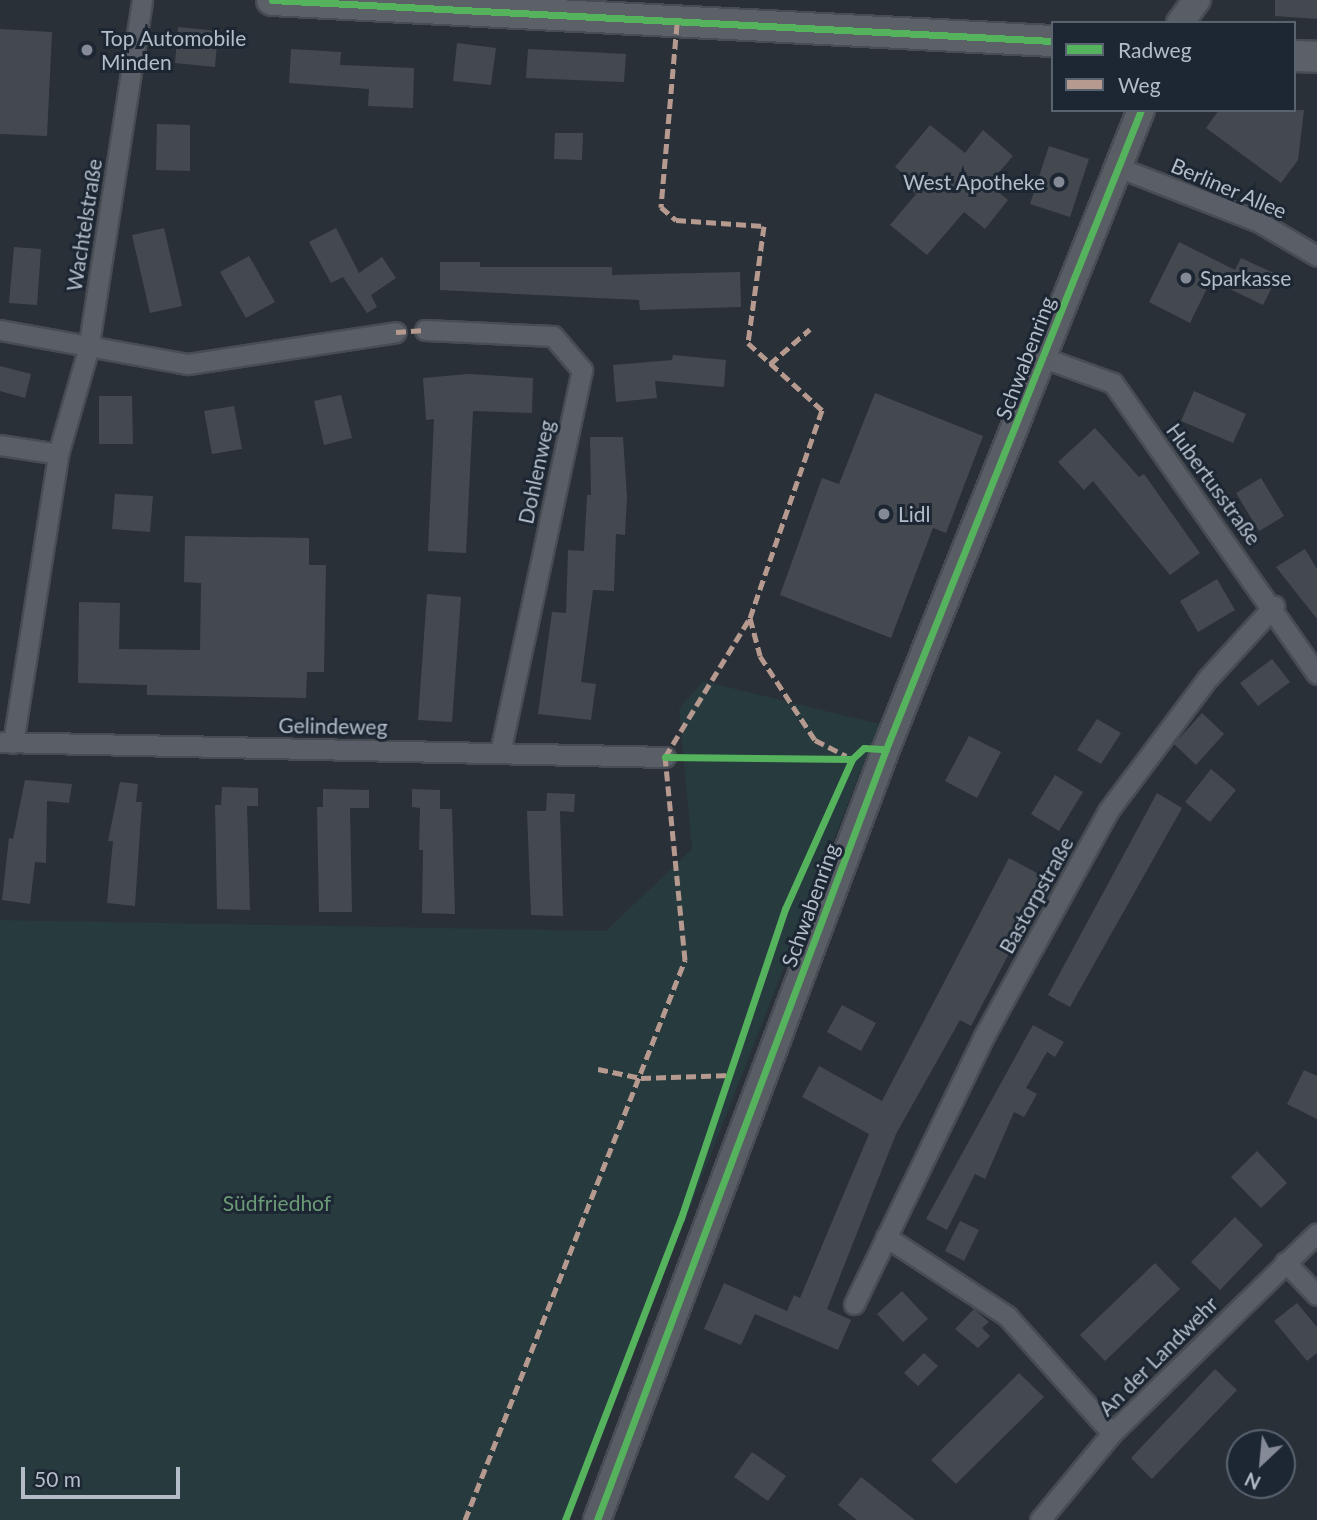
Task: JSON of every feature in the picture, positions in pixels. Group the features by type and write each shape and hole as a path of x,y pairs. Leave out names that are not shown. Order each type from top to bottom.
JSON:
{"main road":[{"path":"272,0 1051,41"},
{"path":"1296,56 1317,57"}],"street":[{"name":"Wachtelstraße","path":"6,743 58,454 88,350 142,0"},
{"path":"1181,21 1197,0"},
{"name":"Schwabenring","path":"597,1520 886,748 1121,168 1140,112"},
{"name":"Berliner Allee","path":"1121,168 1259,222 1317,256"},
{"path":"0,330 88,350 188,364 396,332"},
{"name":"Dohlenweg","path":"425,330 553,336 582,370 500,752"},
{"name":"Hubertusstraße","path":"1044,358 1113,383 1273,606 1317,674"},
{"path":"0,445 58,454"},
{"name":"Bastorpstraße","path":"854,1304 984,1036 1108,811 1208,678 1273,606"},
{"name":"Gelindeweg","path":"6,743 665,757"},
{"name":"An der Landwehr","path":"1040,1520 1112,1433 1317,1233"},
{"path":"886,1237 1007,1316 1112,1433"},
{"path":"1285,1262 1317,1295"}],"green space":[{"name":"Südfriedhof","path":"703,681 879,724 568,1520 0,1520 0,920 606,931 692,849 679,709"}],"building":[{"path":"1275,0 1317,0 1317,19 1275,16"},
{"path":"178,27 218,31 215,67 175,63"},
{"path":"0,29 52,32 47,136 0,134"},
{"path":"457,43 496,48 491,85 453,81"},
{"path":"291,49 341,52 340,65 414,68 413,108 368,106 369,89 289,83"},
{"path":"528,49 626,54 624,82 526,78"},
{"path":"1304,110 1298,160 1281,183 1206,128 1218,112"},
{"path":"157,124 190,125 190,171 156,170"},
{"path":"930,125 965,153 983,130 1013,156 989,184 1008,200 985,229 964,212 927,255 890,225 916,194 910,188 914,183 895,167"},
{"path":"555,133 583,133 582,160 554,159"},
{"name":"West Apotheke","path":"1049,146 1089,159 1070,217 1030,204"},
{"path":"164,228 182,306 150,313 132,235"},
{"path":"336,228 359,273 382,257 396,278 371,295 377,307 367,313 343,277 331,283 309,242"},
{"path":"1179,242 1235,270 1241,258 1278,275 1263,305 1211,280 1190,323 1149,302"},
{"path":"14,247 41,249 37,305 9,303"},
{"path":"249,256 275,302 246,318 220,272"},
{"path":"440,262 480,262 480,267 612,267 612,275 740,272 741,307 640,310 639,300 440,290"},
{"path":"673,355 726,360 724,387 655,381 657,398 616,402 613,365 672,360"},
{"path":"0,366 31,374 25,398 0,391"},
{"path":"468,374 533,378 532,413 473,411 466,553 428,551 434,419 426,420 423,378"},
{"path":"1194,391 1246,414 1233,443 1181,421"},
{"path":"875,393 983,436 946,533 933,528 891,638 780,595 822,478 839,484"},
{"path":"341,395 352,438 324,445 314,401"},
{"path":"99,396 132,396 133,444 99,444"},
{"path":"234,406 242,449 212,454 204,411"},
{"path":"1095,428 1139,477 1144,474 1200,553 1170,575 1093,481 1084,490 1058,462"},
{"path":"590,437 623,437 627,497 625,535 616,534 614,591 593,590 581,682 596,684 591,720 538,714 552,612 566,613 568,550 584,551 587,495 591,495"},
{"path":"1261,478 1284,516 1259,531 1236,493"},
{"path":"115,494 153,496 150,532 112,529"},
{"path":"185,536 309,538 309,565 326,565 324,672 307,672 306,698 147,695 147,685 78,683 79,602 120,603 119,649 200,650 201,583 184,582"},
{"path":"1305,549 1317,569 1317,619 1276,567"},
{"path":"1217,579 1235,610 1198,632 1180,601"},
{"path":"427,594 461,597 452,722 418,720"},
{"path":"1272,659 1290,682 1258,706 1240,683"},
{"path":"1202,713 1224,734 1196,765 1174,744"},
{"path":"1097,719 1121,733 1101,764 1077,750"},
{"path":"969,736 1001,752 977,798 945,781"},
{"path":"1211,769 1236,790 1210,822 1185,802"},
{"path":"1055,775 1083,792 1059,831 1031,814"},
{"path":"25,780 72,784 69,803 47,801 46,863 35,862 30,904 2,900 9,838 13,839"},
{"path":"120,782 138,784 136,802 142,802 135,906 107,903 113,841 108,841"},
{"path":"222,787 258,788 258,806 247,806 250,910 217,909 215,805 221,805"},
{"path":"323,789 369,790 369,808 350,808 352,912 319,912 317,807 323,807"},
{"path":"412,789 440,790 440,809 452,809 455,914 422,913 423,850 419,850 420,808 412,807"},
{"path":"547,793 575,794 574,812 560,811 563,916 531,915 527,811 546,811"},
{"path":"1157,793 1182,808 1070,1007 1048,995"},
{"path":"1009,858 1048,879 971,1026 960,1020 896,1134 827,1309 851,1320 838,1350 755,1314 741,1345 704,1329 724,1283 787,1311 794,1295 800,1298 869,1134 802,1097 819,1066 882,1101"},
{"path":"842,1005 876,1023 861,1051 827,1032"},
{"path":"1033,1025 1064,1042 1055,1057 1047,1052 1026,1088 1037,1094 1024,1117 1014,1112 985,1179 975,1174 947,1230 926,1219"},
{"path":"1304,1070 1317,1076 1317,1119 1287,1104"},
{"path":"1257,1151 1287,1183 1261,1208 1231,1177"},
{"path":"1235,1217 1263,1245 1220,1290 1191,1262"},
{"path":"960,1221 979,1230 964,1261 945,1251"},
{"path":"1155,1263 1180,1289 1105,1361 1080,1335"},
{"path":"902,1291 928,1319 903,1342 877,1314"},
{"path":"1297,1303 1317,1327 1317,1353 1307,1361 1274,1321"},
{"path":"974,1309 989,1322 982,1328 990,1336 978,1348 955,1329"},
{"path":"924,1353 938,1366 918,1386 904,1373"},
{"path":"1215,1369 1237,1390 1152,1479 1131,1458"},
{"path":"1019,1373 1044,1397 956,1484 931,1460"},
{"path":"752,1452 786,1476 768,1501 734,1477"},
{"path":"861,1477 915,1520 857,1520 838,1505"}],"marked path":[{"path":"677,24 661,207 676,220 764,226 748,343 822,410 750,618 760,656 815,740 846,756"},
{"path":"770,364 810,329"},
{"path":"396,332 425,330"},
{"path":"465,1520 685,960 665,757 750,618"},
{"path":"598,1069 641,1078 732,1075"}],"cycle path":[{"path":"272,0 1051,41"},
{"path":"597,1520 886,749 1140,112"},
{"path":"665,757 852,759 864,748 886,749"},
{"path":"565,1520 681,1218 785,909 852,759"}],"place":[{"name":"Top Automobile Minden","path":"87,50"},
{"name":"West Apotheke","path":"1059,182"},
{"name":"Sparkasse","path":"1186,278"},
{"name":"Lidl","path":"884,514"}]}
